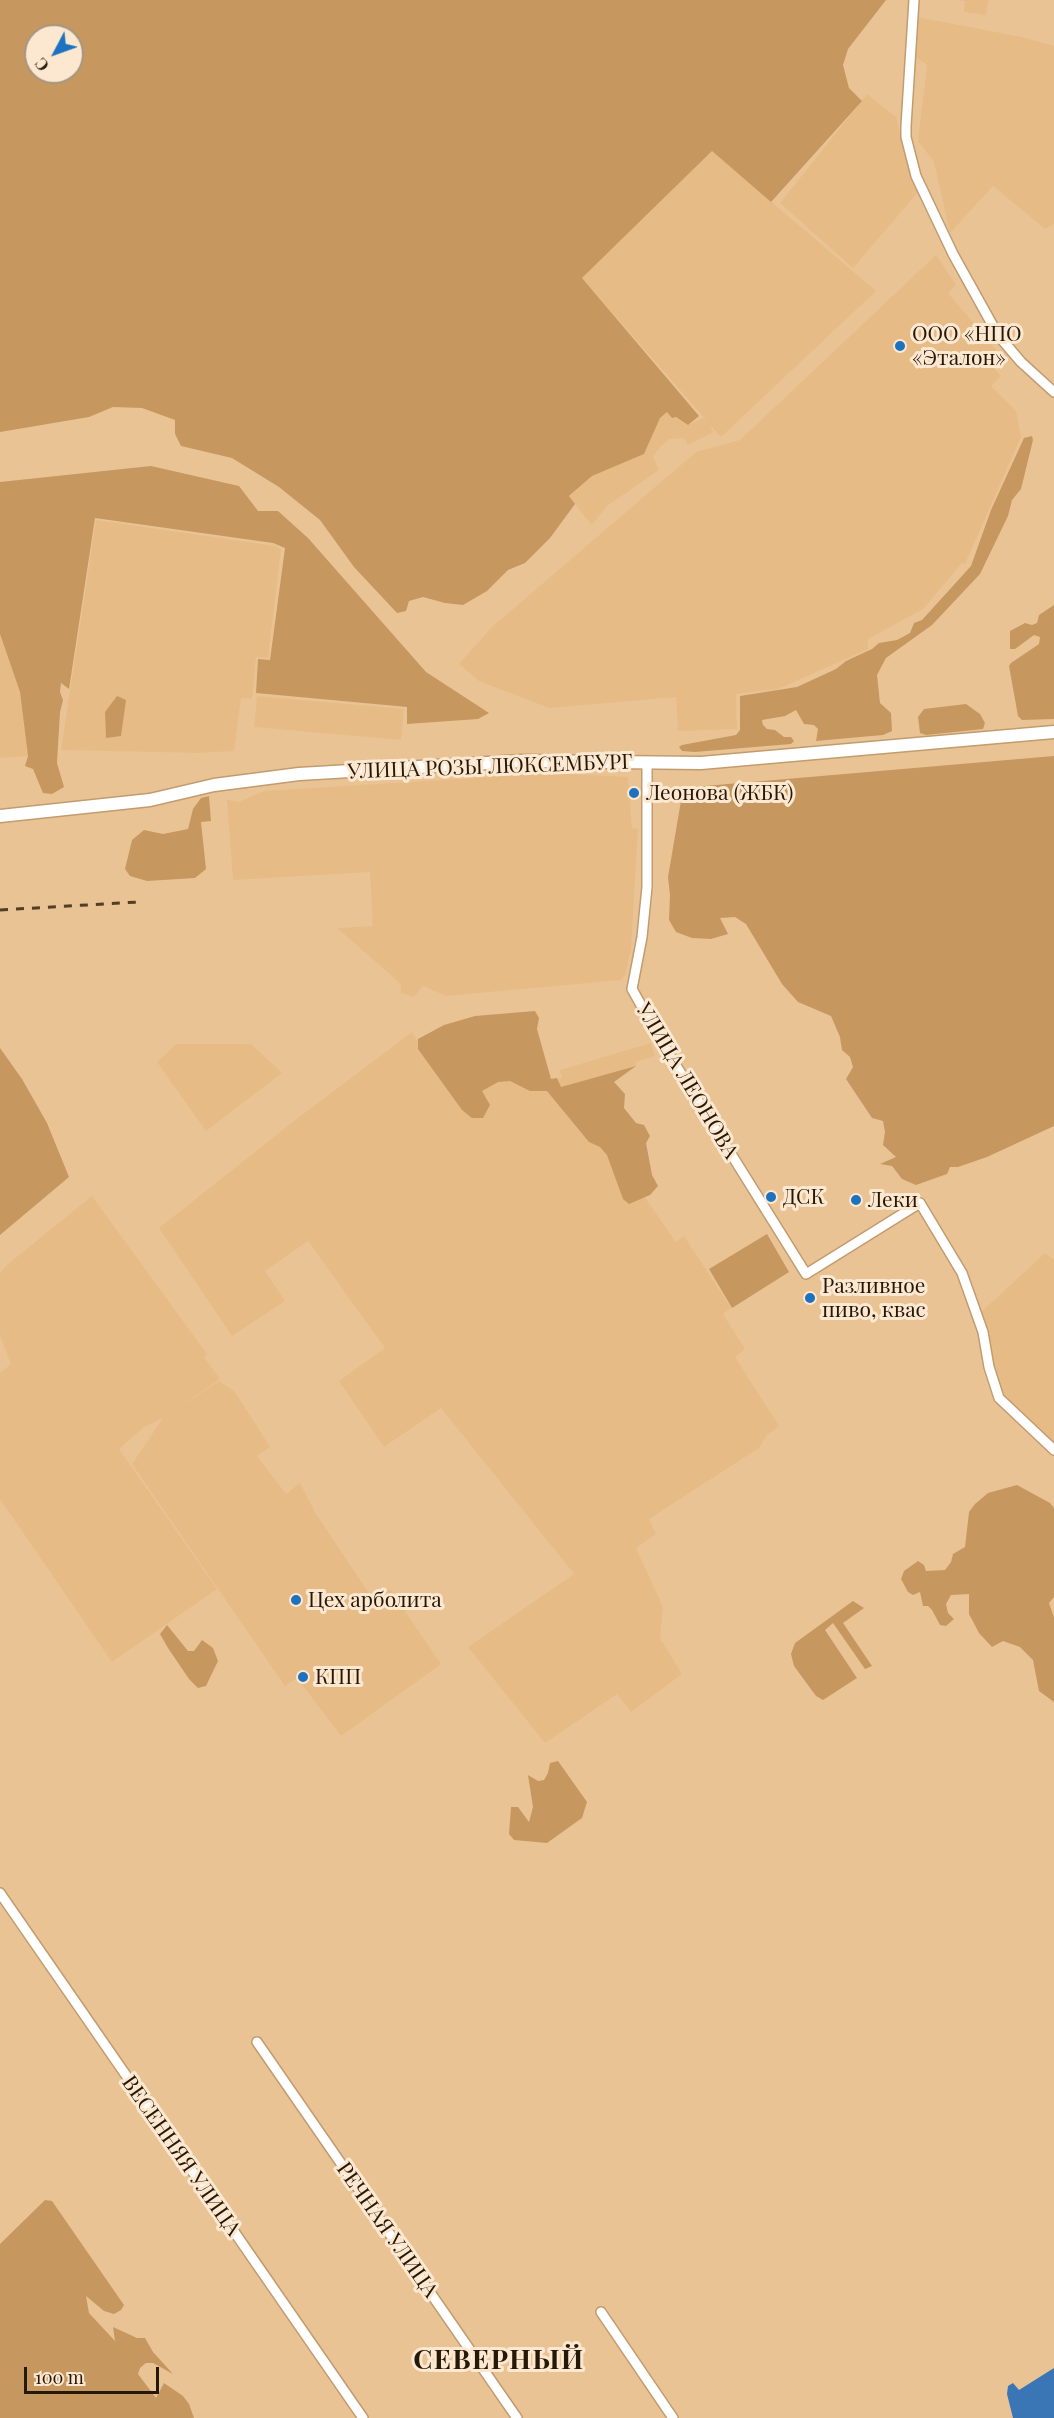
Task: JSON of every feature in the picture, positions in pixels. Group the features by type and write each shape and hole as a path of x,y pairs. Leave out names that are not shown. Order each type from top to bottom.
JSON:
{"street":[{"path":"914,0 906,126 916,176 953,254 998,335 1021,362 1054,393"},
{"name":"УЛИЦА РОЗЫ ЛЮКСЕМБУРГ","path":"0,816 150,800 214,785 299,774 522,761 701,763 1054,732"},
{"name":"УЛИЦА ЛЕОНОВА","path":"647,762 647,887 642,937 632,989 665,1048 806,1274 920,1203 962,1273 982,1332 989,1367 999,1398 1054,1450"},
{"name":"ВЕСЕННЯЯ УЛИЦА","path":"0,1893 363,2418"},
{"name":"РЕЧНАЯ УЛИЦА","path":"257,2042 517,2418"},
{"path":"601,2312 673,2418"}],"shaded area":[{"path":"0,0 886,0 848,49 843,65 849,88 862,101 771,202 712,151 582,278 699,416 688,425 676,417 672,418 667,412 660,418 644,454 592,476 569,496 575,504 550,538 525,563 508,570 487,591 463,605 423,597 409,601 406,611 397,613 354,567 320,520 279,487 232,458 181,446 175,434 175,420 142,408 113,407 89,417 0,432"},
{"path":"956,0 988,0 986,15 964,12 965,1"},
{"path":"917,17 1022,37 1054,46 1054,224 1045,229 993,186 950,233 934,162 918,141 927,65 912,54"},
{"path":"867,94 896,117 910,171 919,191 853,268 780,203"},
{"path":"712,151 876,291 721,437 710,425 713,432 688,445 684,438 670,439 660,447 653,457 659,470 607,506 592,525 569,497 592,476 644,454 660,418 667,412 688,425 703,418 708,422 582,278"},
{"path":"936,255 956,285 948,293 1004,359 994,368 1001,376 991,386 1016,411 1021,437 965,564 962,563 923,609 868,639 868,649 778,689 736,694 737,729 678,731 676,697 549,708 479,681 459,664 492,627 696,452 740,440"},
{"path":"1032,436 1021,489 1012,500 1008,516 980,574 932,625 886,658 877,675 880,703 891,713 892,731 883,735 816,741 818,729 814,725 804,724 796,710 785,716 762,720 767,729 775,730 784,737 791,737 794,741 791,744 695,752 682,751 679,747 682,745 736,735 740,730 740,696 797,687 836,669 879,643 897,640 910,633 914,623 922,620 971,566 991,510 1024,438"},
{"path":"151,466 239,486 258,511 278,511 308,538 426,672 489,713 478,719 407,724 407,707 256,693 258,659 270,660 285,548 273,543 95,518 69,689 61,683 60,692 63,700 60,712 57,763 64,787 52,794 43,793 33,769 25,766 28,756 20,692 0,634 0,482"},
{"path":"96,520 276,546 281,550 268,658 256,657 252,699 241,698 234,751 198,753 61,750"},
{"path":"1054,605 1054,719 1022,720 1018,716 1009,666 1039,644 1040,637 1034,635 1015,649 1010,649 1010,631 1025,623 1032,625 1037,623 1039,615"},
{"path":"0,634 20,692 28,756 0,758"},
{"path":"117,696 126,700 121,736 106,738 105,712"},
{"path":"257,696 404,709 401,740 254,727"},
{"path":"966,704 980,714 985,723 983,729 926,735 920,733 918,717 924,709"},
{"path":"1054,756 1054,1126 987,1157 958,1167 950,1167 947,1174 916,1185 902,1179 892,1166 880,1164 896,1157 883,1145 885,1132 883,1121 872,1118 846,1079 853,1067 850,1057 842,1050 840,1037 831,1016 798,1002 782,984 746,924 735,917 720,918 728,934 711,939 692,938 676,932 669,920 668,877 682,795 693,787"},
{"path":"554,773 628,777 632,828 638,829 631,949 625,975 621,980 446,996 423,986 414,997 401,993 401,985 337,928 373,926 370,872 233,880 227,800 239,802 264,791"},
{"path":"209,796 211,821 201,822 206,869 195,878 147,881 130,876 125,869 132,840 144,830 163,834 188,829 193,809 201,798"},
{"path":"535,1011 539,1018 537,1029 551,1079 557,1078 561,1087 636,1066 614,1082 625,1094 624,1108 636,1123 644,1125 650,1136 646,1143 652,1175 658,1186 650,1195 629,1204 623,1199 607,1155 600,1147 589,1142 547,1091 530,1091 510,1081 498,1082 482,1091 490,1105 483,1118 472,1118 462,1110 418,1049 418,1039 444,1025 475,1016"},
{"path":"412,1032 421,1046 532,1076 561,1088 558,1079 562,1078 560,1070 651,1043 655,1056 635,1062 636,1066 567,1086 676,1242 684,1236 731,1308 723,1314 745,1349 735,1357 779,1426 767,1435 759,1448 649,1519 656,1534 636,1548 663,1607 660,1638 682,1674 631,1712 617,1694 545,1743 468,1647 574,1574 441,1408 384,1447 339,1381 385,1348 308,1241 265,1271 285,1301 232,1336 159,1228 294,1121"},
{"path":"176,1044 251,1044 282,1073 206,1131 157,1062"},
{"path":"0,1048 22,1079 47,1123 69,1177 0,1235"},
{"path":"92,1196 207,1354 204,1357 220,1379 169,1414 219,1381 235,1392 270,1447 257,1456 286,1494 300,1483 316,1514 374,1601 390,1589 441,1664 341,1736 297,1678 285,1686 132,1464 163,1418 144,1427 119,1449 217,1589 112,1662 0,1499 0,1373 11,1364 0,1336 0,1273"},
{"path":"767,1234 789,1272 732,1308 709,1269"},
{"path":"1045,1253 1054,1260 1054,1450 999,1398 977,1316"},
{"path":"1017,1485 1050,1503 1054,1508 1054,1597 1049,1603 1054,1617 1054,1702 1039,1691 1033,1660 1020,1647 1003,1641 992,1647 979,1633 969,1614 969,1594 951,1595 946,1604 948,1613 954,1619 946,1626 940,1625 932,1610 928,1606 923,1606 920,1592 913,1595 908,1592 901,1579 904,1571 918,1561 924,1565 926,1571 945,1570 953,1554 965,1547 969,1512 975,1504 988,1493"},
{"path":"853,1601 864,1608 843,1623 872,1666 865,1669 833,1623 825,1630 857,1678 823,1700 816,1696 794,1666 791,1654 795,1643"},
{"path":"167,1625 188,1651 194,1651 202,1640 213,1648 218,1661 206,1686 198,1688 189,1679 168,1648 160,1634"},
{"path":"558,1761 587,1802 582,1818 547,1843 514,1840 509,1834 511,1807 518,1807 529,1822 533,1807 528,1775 538,1781 544,1780 550,1763"},
{"path":"45,2200 52,2201 124,2305 114,2314 104,2311 86,2296 89,2313 115,2341 113,2327 137,2338 145,2338 153,2352 173,2374 153,2363 146,2363 140,2368 138,2374 156,2398 164,2383 183,2396 194,2418 0,2418 0,2244"}],"water":[{"path":"1054,2368 1054,2418 1013,2418 1007,2394 1008,2386 1013,2383 1019,2390"}],"railway":[{"path":"0,910 138,902"}],"place":[{"name":"ООО «НПО «Эталон»","path":"900,346"},
{"name":"Леонова (ЖБК)","path":"634,793"},
{"name":"ДСК","path":"771,1197"},
{"name":"Леки","path":"856,1200"},
{"name":"Разливное пиво, квас","path":"810,1298"},
{"name":"Цех арболита","path":"296,1600"},
{"name":"КПП","path":"303,1677"}],"district":[{"name":"СЕВЕРНЫЙ","path":"499,2361"}]}
